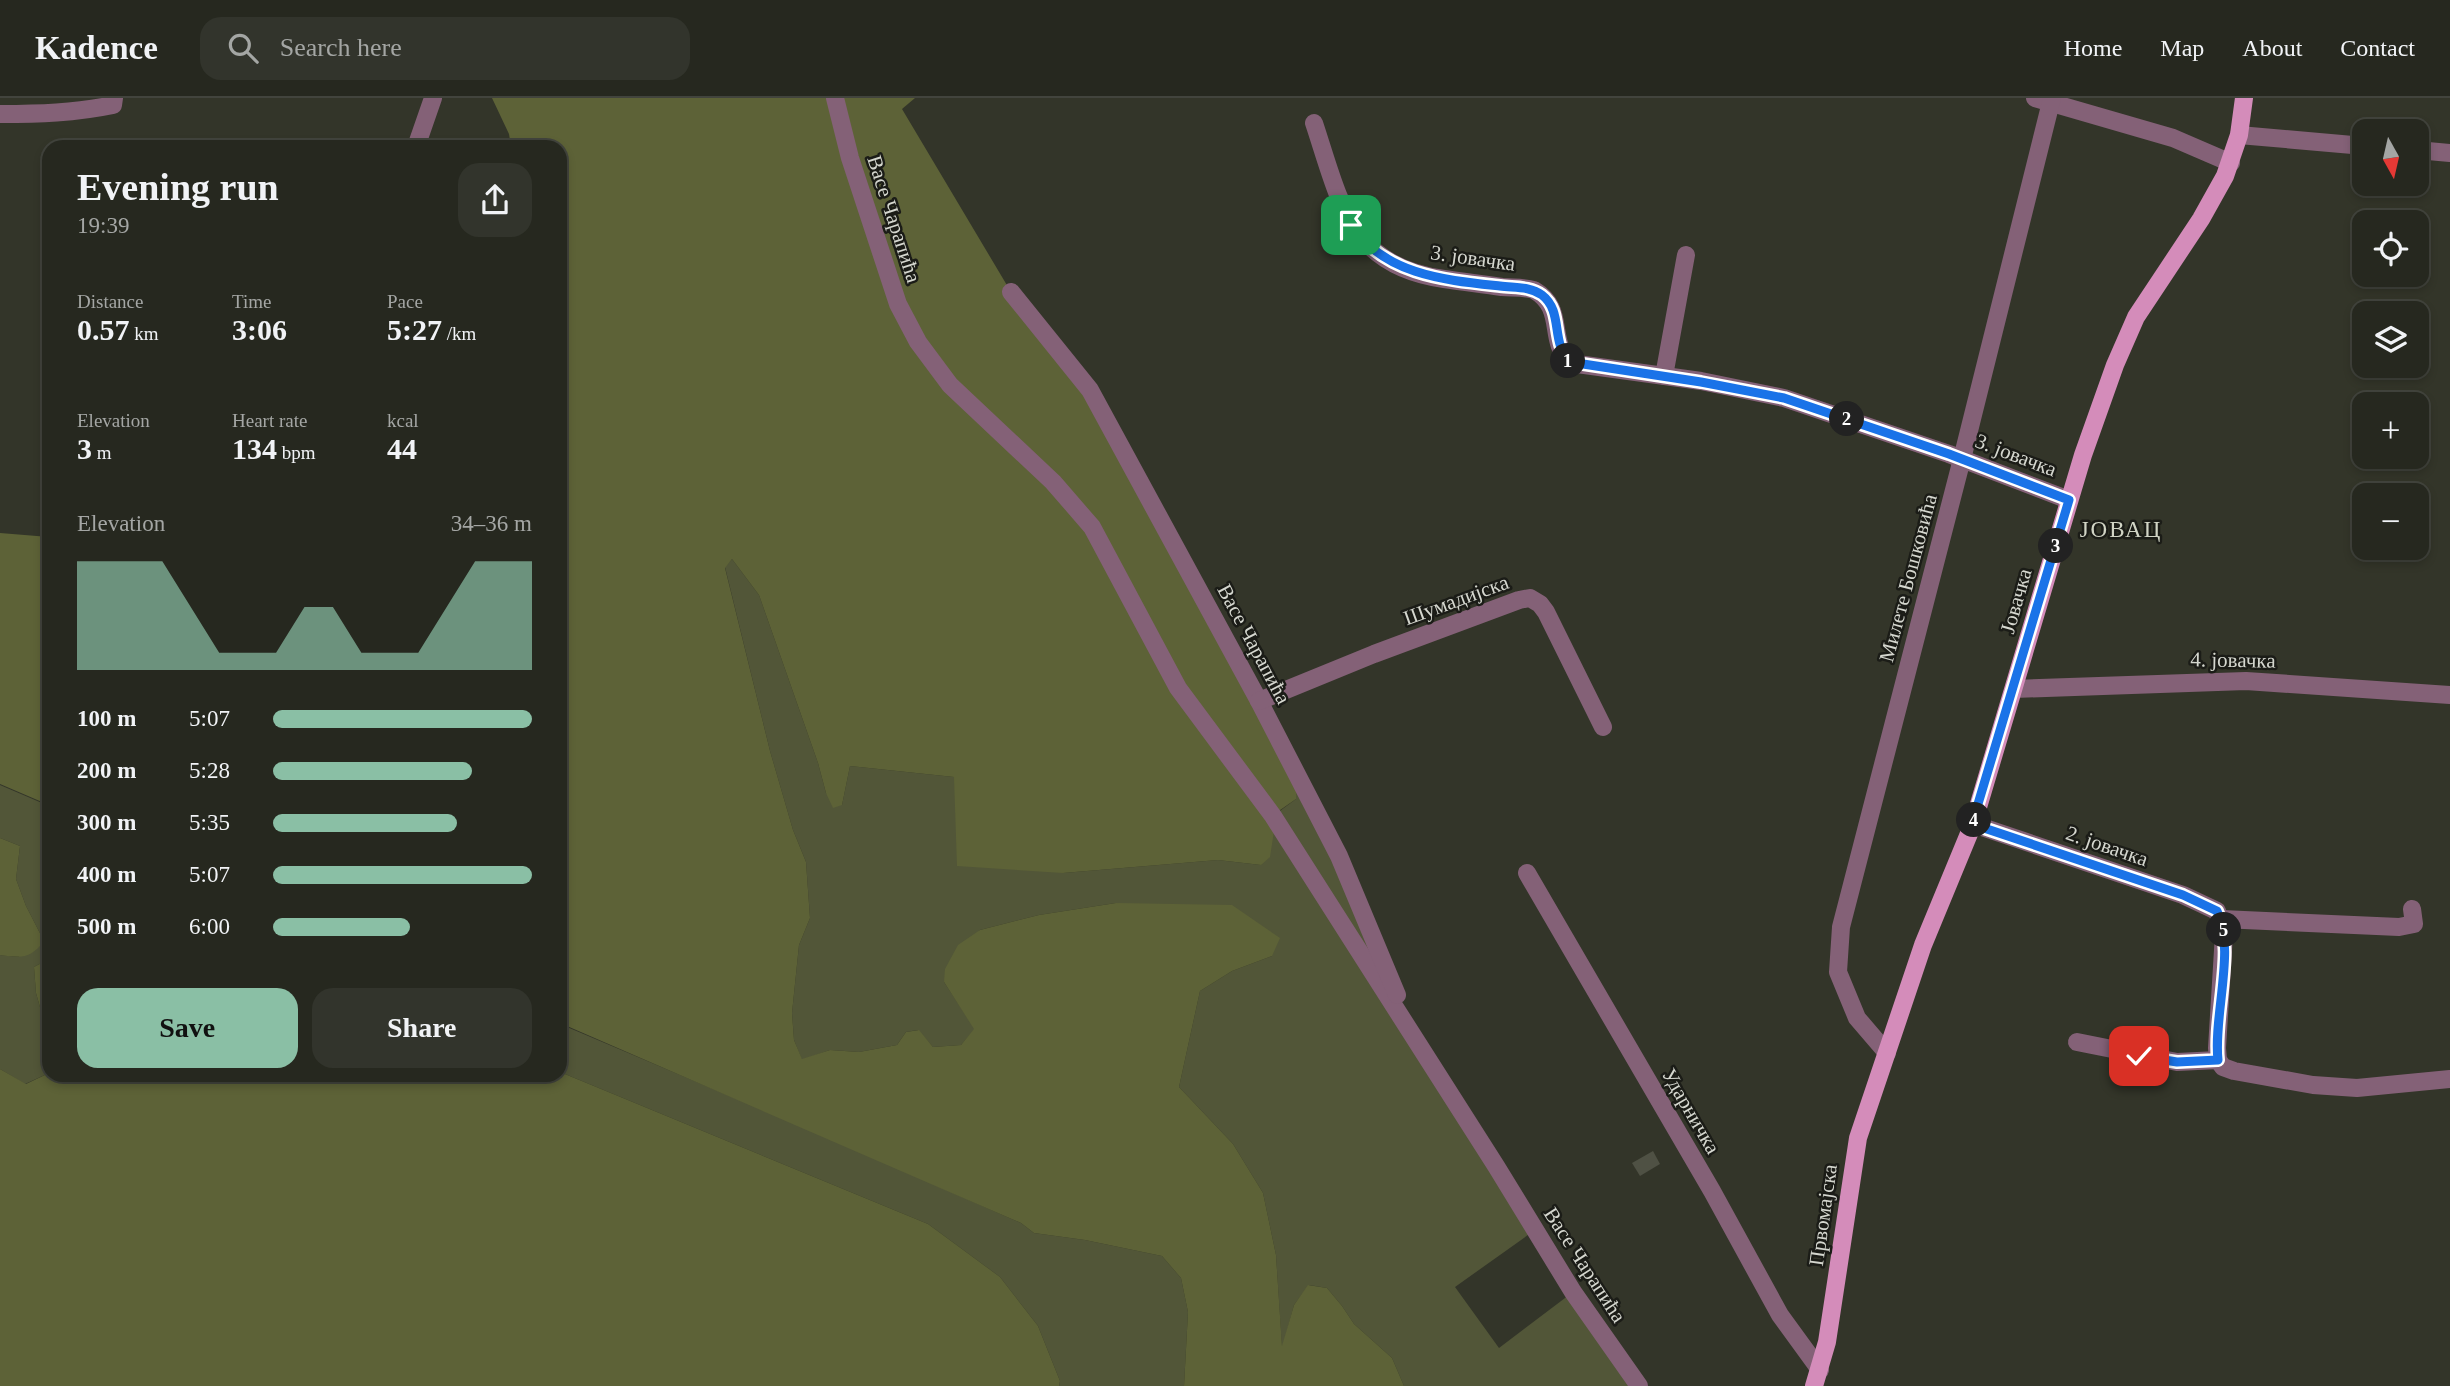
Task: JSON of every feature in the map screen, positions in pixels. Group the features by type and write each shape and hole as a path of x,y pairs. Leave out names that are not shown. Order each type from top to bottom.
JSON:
{"main road":[{"name":"Јовачка","path":"1887,1053 1923,945 1972,824 2103,396 2136,317 2215,197 2231,163 2239,135 2244,98"},
{"name":"Првомајска","path":"1817,1378 1827,1342 1858,1138 1887,1053"}],"street":[{"path":"0,114 93,109 113,105 114,98"},
{"path":"418,140 433,98"},
{"name":"Васе Чарапића","path":"835,98 850,158 898,304 918,342 950,385 1053,482 1092,527 1178,688 1273,816 1573,1292 1639,1386"},
{"path":"2046,100 2173,138 2231,163"},
{"name":"Милете Бошковића","path":"1887,1053 1857,1018 1838,972 1841,927 1962,459 2046,100"},
{"name":"3. јовачка","path":"1314,124 1351,225 1365,243 1395,265 1434,278 1534,290 1552,307 1562,355 1570,362 1784,398 1962,459 2069,500"},
{"path":"2239,135 2352,145"},
{"path":"2429,151 2450,153"},
{"path":"1664,376 1686,255"},
{"name":"Васе Чарапића","path":"1011,292 1090,390 1259,701 1339,856 1416,1041"},
{"name":"Шумадијска","path":"1259,701 1374,654 1530,598 1539,604 1551,620 1602,727"},
{"name":"4. јовачка","path":"2014,689 2246,681 2450,695"},
{"name":"2. јовачка","path":"1972,824 2183,895 2217,911 2221,919"},
{"name":"Ударничка","path":"1527,873 1817,1378"},
{"path":"2412,909 2414,924 2399,927 2221,919 2224,934 2217,1034 2218,1060 2223,1067 2234,1071 2313,1085 2357,1088 2450,1079"},
{"path":"2077,1042 2177,1062 2218,1060"}],"green space":[{"path":"492,98 915,98 902,109 1011,292 1090,390 1296,773 1296,799 1273,815 1274,831 1270,857 1261,865 1218,860 1063,873 957,866 954,777 850,766 842,805 833,808 759,595 732,559 725,568 770,751 793,830 806,862 810,918 799,945 792,1013 794,1040 802,1059 830,1050 859,1052 897,1045 906,1032 919,1030 933,1047 961,1045 974,1029 944,982 945,969 958,945 980,930 1039,915 1116,903 1232,905 1280,938 1272,956 1232,971 1200,991 1179,1087 1233,1144 1263,1193 1276,1255 1282,1346 1294,1305 1308,1285 1327,1288 1354,1324 1392,1358 1404,1386 1184,1386 1188,1312 1181,1278 1162,1256 1085,1240 1034,1233 1021,1223 567,1026 567,140 510,140"},
{"path":"0,533 42,536 42,802 0,784"},
{"path":"732,559 759,595 826,793 842,805 850,766 954,777 1063,873 1218,860 1261,865 1273,816 1296,799 1296,773 1416,1041 1535,1230 1455,1287 1499,1348 1573,1292 1639,1386 1404,1386 1392,1358 1354,1324 1327,1288 1309,1285 1294,1305 1282,1349 1276,1255 1263,1193 1233,1144 1179,1087 1200,991 1232,971 1272,956 1116,903 1039,915 980,930 944,982 975,1029 961,1045 933,1047 918,1030 906,1032 897,1045 859,1052 830,1050 802,1060 794,1040 792,1013 799,945 810,918 806,862 793,830 770,751 725,567"},
{"path":"0,785 42,803 42,937 16,879 20,846 0,838"},
{"path":"0,838 20,846 16,879 42,937 42,943 25,956 0,955"},
{"path":"42,942 42,963 34,967 36,993 42,1014 42,1076 25,1084 0,1069 0,955 18,957"},
{"path":"42,963 42,1014 36,993 34,967"},
{"path":"567,1027 845,1145 1021,1223 1034,1233 1085,1240 1162,1256 1181,1278 1188,1312 1184,1386 1059,1386 1060,1381 1038,1326 1000,1277 928,1224 567,1075"},
{"path":"0,1069 26,1084 42,1076 42,1082 567,1082 567,1075 928,1224 1000,1277 1038,1326 1060,1381 1059,1386 0,1386"}],"building":[{"path":"1653,1151 1660,1164 1640,1176 1632,1163"}],"district":[{"name":"ЈОВАЦ","path":"2121,529"}],"route":[{"path":"1351,225 1370,248 1395,265 1434,278 1525,288 1542,295 1548,300 1555,315 1562,355 1570,362 1784,398 1949,454 2069,500 1972,824 2183,895 2217,911 2224,934 2217,1034 2218,1060 2177,1062 2139,1056"}]}
